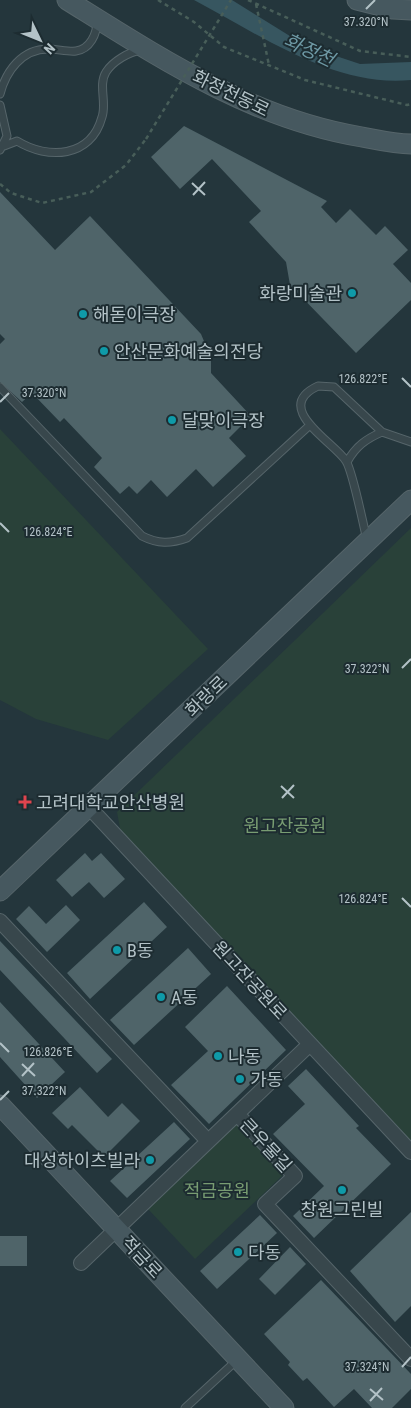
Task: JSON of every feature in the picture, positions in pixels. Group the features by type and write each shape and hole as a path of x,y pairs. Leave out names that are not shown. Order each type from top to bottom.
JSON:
{"street":[{"name":"화정천동로","path":"67,0 220,91 270,113 324,131 411,144"},
{"path":"357,0 394,9 411,10"},
{"name":"화랑로","path":"0,891 411,500"},
{"name":"원고잔공원로","path":"89,807 411,1152"},
{"path":"0,921 208,1141"},
{"path":"237,1114 310,1044"},
{"name":"적금로","path":"0,1105 284,1408"},
{"name":"큰우물길","path":"81,1263 237,1114 295,1176 265,1204 411,1359"}],"lane":[{"path":"0,94 4,79 14,65 28,54 45,49 74,51 84,48 92,39 97,28 97,19"},
{"path":"2,148 17,141 32,150 48,154 65,153 80,146 93,134 102,119 105,101 102,84 106,72 126,55 149,49"},
{"path":"0,105 7,136 2,148"},
{"path":"367,542 347,462 310,425 302,410 304,397 318,386 329,385 338,389 382,432 411,442"},
{"path":"0,387 142,536 154,542 176,542 187,538 310,425"},
{"path":"347,462 355,449 369,437 382,432"},
{"path":"185,1408 238,1359"}],"path":[{"path":"158,0 194,22 224,47 305,80 407,105 411,104"},
{"path":"0,184 11,193 42,203 90,192 126,165 146,139 231,0"},
{"path":"248,0 360,51 411,57"},
{"path":"256,4 269,65"}],"green space":[{"path":"0,429 208,649 108,740 36,719 0,700"},
{"name":"원고잔공원","path":"411,528 411,1145 121,834 117,812"},
{"name":"적금공원","path":"236,1124 284,1174 195,1259 148,1209"}],"water":[{"name":"화정천","path":"194,0 232,0 306,46 360,64 411,62 411,80 383,80 354,76 326,67 272,43"}],"building":[{"path":"184,126 327,201 321,207 336,223 350,209 376,235 385,226 408,250 393,264 411,283 411,300 356,353 290,285 286,262 249,222 261,211 212,159 180,189 151,157"},
{"name":"안산문화예술의전당","path":"0,192 55,250 90,216 201,334 211,358 211,373 251,416 229,438 246,456 213,487 196,469 167,497 151,480 137,494 129,486 120,494 94,467 102,458 64,418 60,422 32,393 22,402 0,382 0,344 5,339 0,334"},
{"path":"85,853 92,861 101,853 125,879 104,898 89,882 72,897 56,880"},
{"name":"B동","path":"144,902 167,927 90,999 67,973"},
{"path":"66,905 80,920 47,952 16,919 29,906 46,924"},
{"path":"0,941 112,1059 97,1073 0,970"},
{"name":"A동","path":"188,948 211,974 134,1045 110,1020"},
{"path":"227,986 286,1050 209,1124 171,1085 208,1051 185,1027"},
{"path":"0,1002 65,1072 37,1098 0,1057"},
{"path":"306,1069 359,1126 356,1128 391,1164 314,1238 293,1216 324,1186 273,1134 305,1104 288,1086"},
{"path":"80,1087 108,1117 122,1103 140,1121 104,1157 72,1125 68,1129 52,1113"},
{"name":"대성하이츠빌라","path":"174,1122 190,1139 127,1198 110,1181"},
{"path":"411,1212 411,1306 395,1322 350,1271"},
{"name":"다동","path":"260,1215 277,1233 217,1289 200,1271"},
{"path":"0,1236 27,1236 27,1266 0,1266"},
{"path":"290,1247 306,1264 275,1295 259,1279"},
{"path":"321,1280 411,1374 411,1389 392,1408 372,1408 354,1389 334,1407 307,1378 303,1381 288,1365 290,1362 264,1334"}],"place":[{"name":"화랑미술관","path":"352,293"},
{"name":"해돋이극장","path":"83,314"},
{"name":"안산문화예술의전당","path":"104,351"},
{"name":"달맞이극장","path":"172,420"},
{"name":"고려대학교안산병원","path":"25,802"},
{"name":"B동","path":"117,950"},
{"name":"A동","path":"161,997"},
{"name":"나동","path":"218,1056"},
{"name":"가동","path":"240,1079"},
{"name":"대성하이츠빌라","path":"150,1160"},
{"name":"창원그린빌","path":"342,1190"},
{"name":"다동","path":"238,1252"}]}
